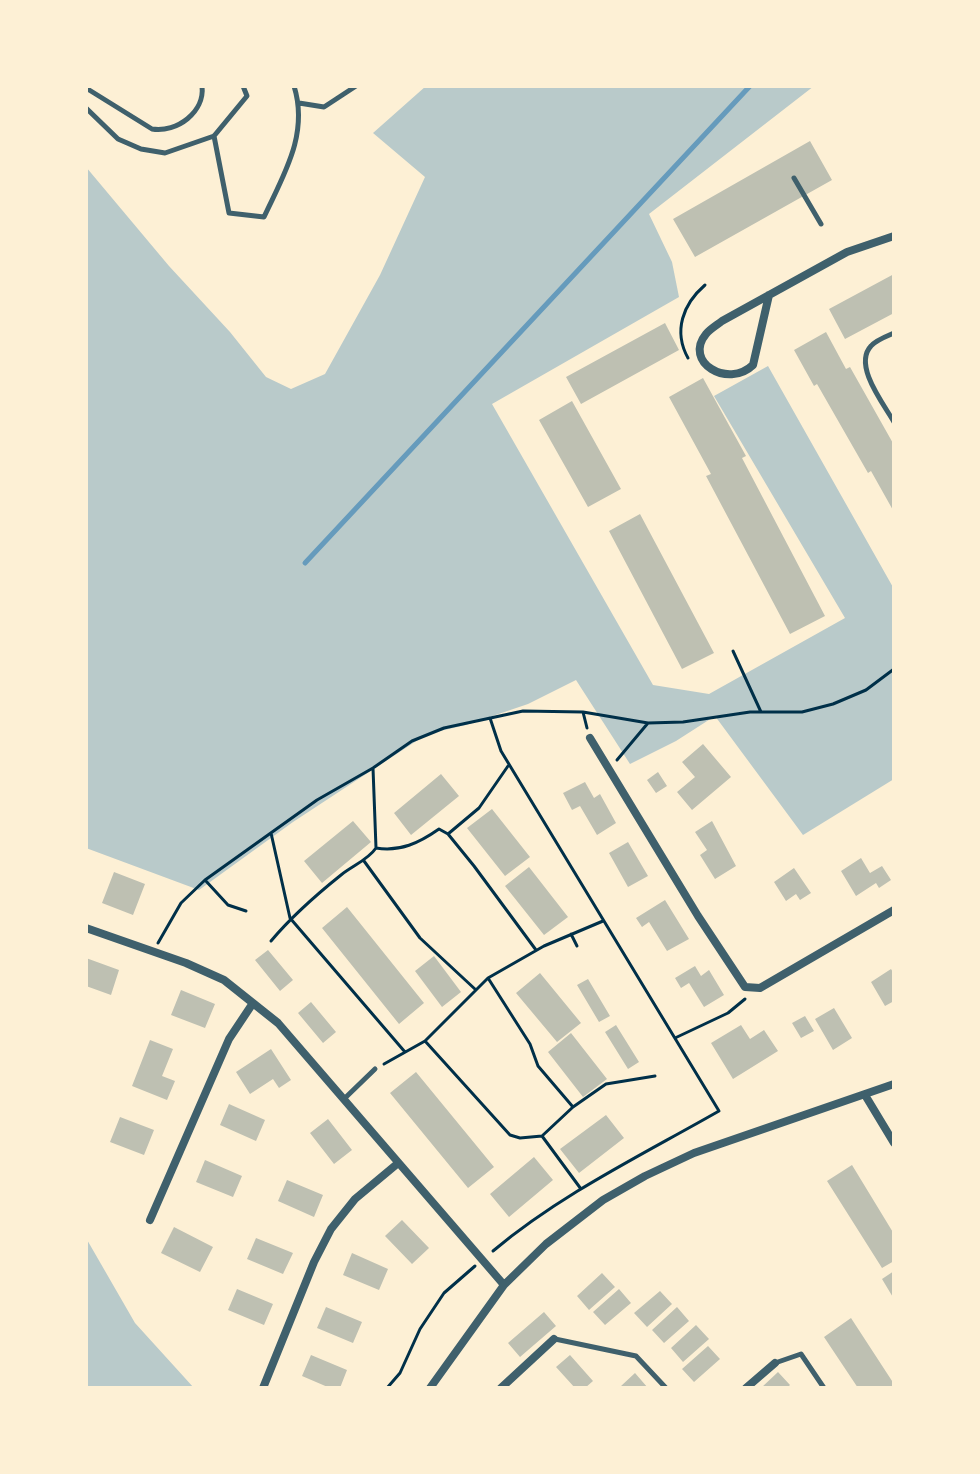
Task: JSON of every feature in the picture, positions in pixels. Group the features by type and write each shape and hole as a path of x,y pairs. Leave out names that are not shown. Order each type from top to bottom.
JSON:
{"street":[{"path":"769,295 753,365 744,373 732,376 710,368 701,359 699,348 706,334 722,321 769,295 847,252 894,236"},
{"path":"590,738 745,987 760,988 894,910"},
{"path":"86,928 186,963 224,980 278,1023 504,1285"},
{"path":"150,1220 229,1039 253,1003"},
{"path":"430,1388 504,1285 580,1216 645,1176 694,1153 894,1084"},
{"path":"865,1095 894,1143"},
{"path":"263,1388 314,1262 331,1229 355,1199 397,1164"},
{"path":"501,1388 554,1339"},
{"path":"746,1388 775,1363"}],"lane":[{"path":"86,88 152,129 162,131 174,129 183,122 203,97 202,86"},
{"path":"86,108 118,139 141,149 165,153 214,136 247,96 243,86"},
{"path":"214,136 229,213 264,217 295,152 299,103 294,86"},
{"path":"299,103 324,107 356,86"},
{"path":"794,178 821,224"},
{"path":"894,333 872,343 863,366 894,422"},
{"path":"344,1099 375,1069"},
{"path":"554,1339 636,1356 666,1388"},
{"path":"775,1363 801,1354 824,1388"}],"path":[{"path":"688,358 679,341 684,316 691,297 705,285"},
{"path":"733,651 761,712"},
{"path":"152,951 181,903 205,880 317,800 422,737 444,728 523,711 583,712 648,723 761,712 802,712 833,704 866,690 894,669"},
{"path":"387,1388 400,1373 420,1329 444,1293 482,1260 520,1229 581,1189 719,1111 501,751 490,718"},
{"path":"609,770 648,723"},
{"path":"448,834 479,808 509,764"},
{"path":"271,941 290,918 376,848 373,768"},
{"path":"376,848 388,850 418,844 439,829 448,834 536,950"},
{"path":"271,832 290,918 405,1052"},
{"path":"363,860 420,938 476,990"},
{"path":"205,880 228,905 246,911"},
{"path":"375,1069 425,1041 488,978 536,950 603,921"},
{"path":"571,934 577,946"},
{"path":"488,978 530,1044 538,1066 573,1107"},
{"path":"675,1038 728,1013 760,988"},
{"path":"425,1041 510,1135 520,1138 542,1136 573,1107 606,1084 655,1076"},
{"path":"542,1136 581,1189"}],"shaded area":[{"path":"426,86 814,86 649,214 672,262 679,297 492,404 653,685 709,694 845,618 714,396 768,366 894,589 894,779 803,835 715,716 676,741 630,764 576,680 528,704 466,725 427,734 293,822 199,890 86,848 86,167 266,377 291,389 325,374 380,275 425,177 373,133"},
{"path":"86,1238 135,1323 194,1388 86,1388"}],"building":[{"path":"810,141 832,180 695,257 673,219"},
{"path":"894,274 894,313 845,339 829,309"},
{"path":"665,323 679,350 581,404 566,377"},
{"path":"826,332 846,369 850,367 894,445 894,512 794,350"},
{"path":"703,378 746,456 742,458 825,616 790,634 706,476 711,474 669,397"},
{"path":"572,401 621,489 588,507 539,420"},
{"path":"640,514 714,653 682,669 609,531"},
{"path":"703,744 731,777 692,810 677,792 695,777 682,762"},
{"path":"658,772 667,786 656,793 647,780"},
{"path":"441,774 459,796 411,835 394,813"},
{"path":"585,782 594,798 600,794 616,823 597,835 580,806 572,810 563,793"},
{"path":"492,809 530,857 505,876 467,828"},
{"path":"353,821 371,842 322,883 304,861"},
{"path":"712,821 736,866 715,879 700,855 707,850 695,832"},
{"path":"628,842 648,876 628,887 609,853"},
{"path":"861,858 870,873 882,866 891,880 879,888 876,883 856,896 841,871"},
{"path":"529,867 568,917 544,935 505,886"},
{"path":"794,868 811,893 800,900 796,894 786,901 774,882"},
{"path":"114,872 145,884 133,915 102,903"},
{"path":"665,900 689,939 667,951 649,922 642,927 636,918"},
{"path":"347,907 424,1003 399,1024 322,928"},
{"path":"268,950 293,980 280,991 255,960"},
{"path":"434,956 461,992 442,1007 415,971"},
{"path":"86,958 119,970 111,995 86,986"},
{"path":"695,966 701,976 709,970 724,995 704,1007 689,983 681,988 675,978"},
{"path":"891,969 894,974 894,1001 885,1006 871,982"},
{"path":"540,973 581,1023 557,1042 516,993"},
{"path":"588,979 610,1016 599,1022 577,985"},
{"path":"181,990 215,1004 205,1028 171,1015"},
{"path":"311,1002 336,1032 323,1043 298,1013"},
{"path":"834,1008 852,1038 833,1050 815,1019"},
{"path":"805,1016 814,1031 801,1038 792,1023"},
{"path":"616,1025 639,1062 628,1069 605,1032"},
{"path":"741,1025 750,1039 764,1030 778,1051 733,1079 711,1043"},
{"path":"571,1033 607,1079 583,1097 548,1052"},
{"path":"150,1040 173,1049 162,1076 175,1081 167,1100 132,1086"},
{"path":"271,1049 291,1080 279,1088 273,1079 250,1094 236,1072"},
{"path":"416,1072 494,1167 468,1188 390,1093"},
{"path":"229,1104 265,1120 256,1141 220,1125"},
{"path":"606,1115 624,1138 579,1173 560,1149"},
{"path":"120,1117 154,1130 144,1155 110,1142"},
{"path":"328,1119 352,1150 334,1164 310,1133"},
{"path":"534,1157 553,1180 509,1217 490,1194"},
{"path":"205,1160 242,1176 233,1197 196,1182"},
{"path":"852,1165 894,1234 894,1261 882,1268 827,1181"},
{"path":"287,1180 323,1195 314,1217 278,1201"},
{"path":"402,1220 429,1248 412,1264 385,1236"},
{"path":"174,1227 213,1247 200,1272 161,1253"},
{"path":"256,1238 293,1253 283,1274 247,1259"},
{"path":"352,1253 388,1269 379,1290 343,1275"},
{"path":"894,1271 894,1299 882,1279"},
{"path":"602,1273 615,1287 589,1310 577,1296"},
{"path":"237,1289 273,1304 264,1325 228,1310"},
{"path":"619,1289 631,1303 605,1325 593,1312"},
{"path":"660,1291 672,1304 647,1327 634,1313"},
{"path":"326,1307 362,1322 353,1343 317,1328"},
{"path":"677,1307 689,1321 664,1343 652,1330"},
{"path":"544,1312 556,1326 520,1357 508,1343"},
{"path":"851,1318 894,1384 891,1388 858,1388 824,1337"},
{"path":"696,1325 709,1339 683,1362 671,1348"},
{"path":"708,1346 720,1359 694,1382 682,1369"},
{"path":"311,1355 347,1370 340,1388 330,1388 302,1376"},
{"path":"570,1355 593,1381 585,1388 575,1388 556,1367"},
{"path":"778,1372 790,1385 787,1388 761,1388"},
{"path":"635,1373 648,1388 621,1386"}],"waterway":[{"path":"305,563 750,86"}]}
